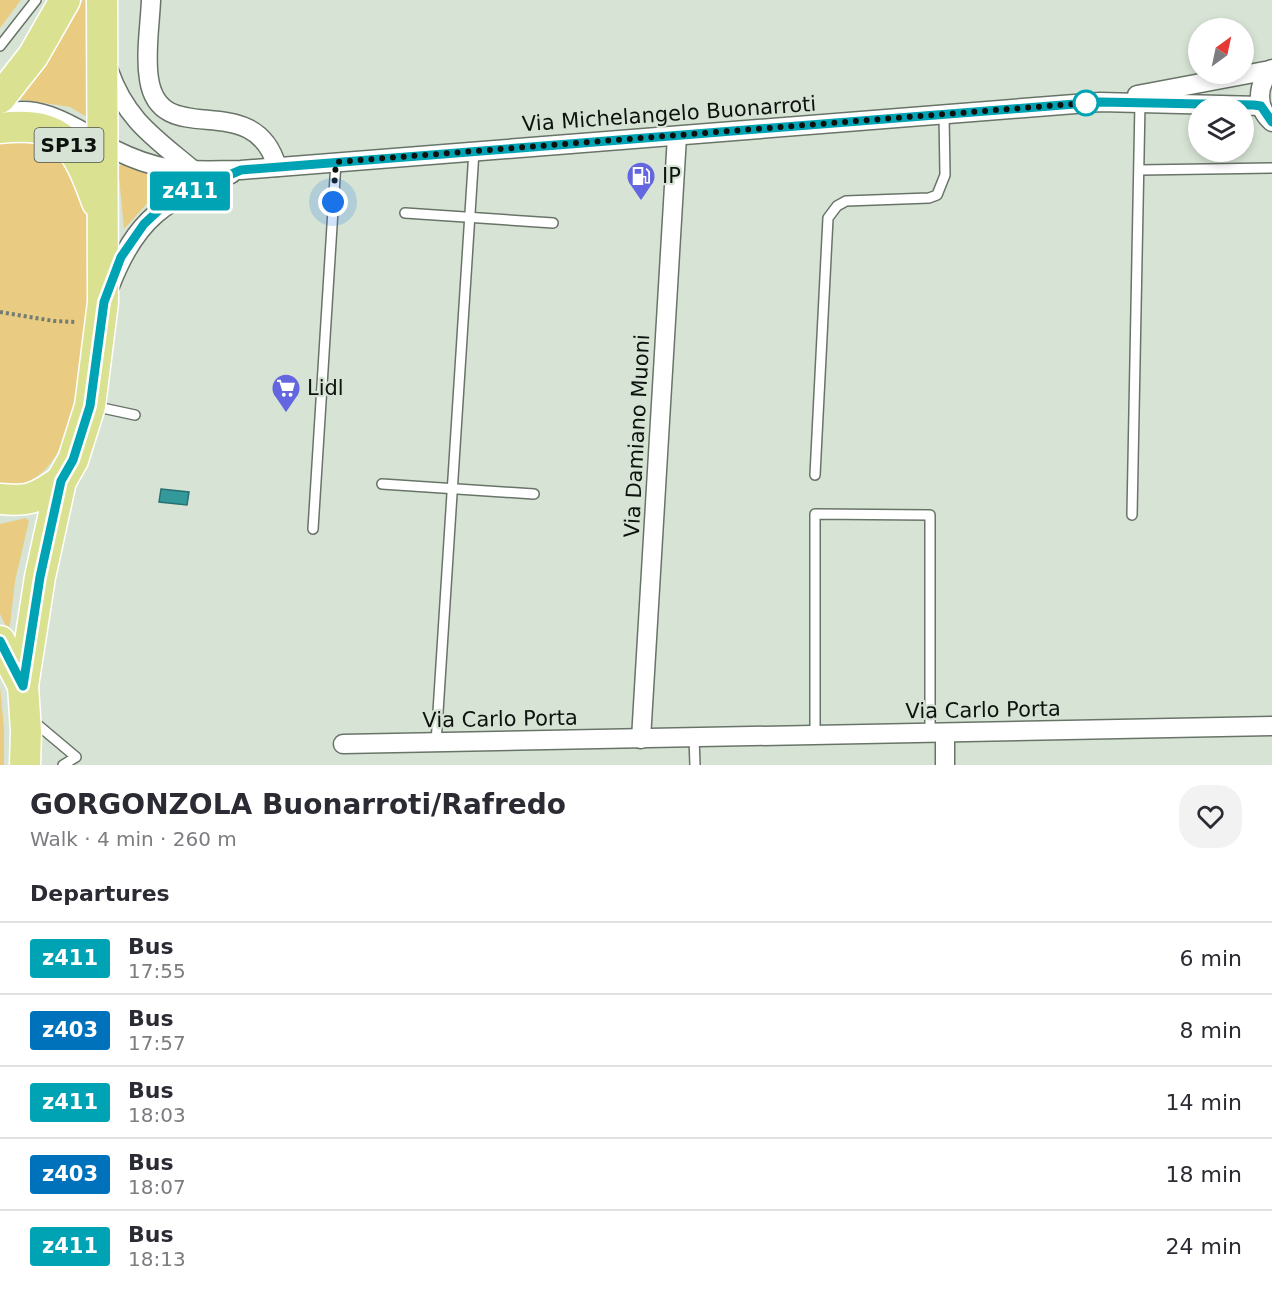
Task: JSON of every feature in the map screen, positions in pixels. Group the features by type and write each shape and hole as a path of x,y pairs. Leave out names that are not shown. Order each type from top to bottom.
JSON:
{"main road":[{"path":"0,98 33,56 65,0"},
{"name":"SP13","path":"25,765 24,700 40,577 61,481 73,460 90,406 102,312 102,0"},
{"name":"SP13","path":"0,128 41,127 59,135 70,146 86,172 101,213"},
{"path":"8,502 43,494 61,481"},
{"name":"SP13","path":"0,641 24,700"}],"street":[{"path":"151,0 149,79 158,102 176,117 229,121 254,130 273,152 277,167"},
{"path":"101,49 114,88 133,119 193,170"},
{"path":"1271,70 1260,87 1261,106 1272,122"},
{"name":"Via Michelangelo Buonarroti","path":"1100,102 1271,70"},
{"name":"Via Michelangelo Buonarroti","path":"0,116 23,111 41,114 62,121 131,157 167,168 241,170 1100,102 1261,106"},
{"name":"Via Damiano Muoni","path":"641,739 677,136"},
{"name":"Via Michelangelo Buonarroti","path":"102,312 121,257 144,224 160,209 184,194 241,170"},
{"name":"Via Carlo Porta","path":"342,744 1272,726"},
{"path":"938,733 945,765"}],"lane":[{"path":"0,46 36,0"},
{"path":"1132,515 1140,103"},
{"path":"815,475 828,218 837,206 846,201 929,198 937,195 945,175 944,114"},
{"path":"436,743 474,152"},
{"path":"313,529 336,162"},
{"path":"1140,170 1272,168"},
{"path":"405,213 553,223"},
{"path":"90,406 135,415"},
{"path":"382,484 534,494"},
{"path":"815,735 815,514 930,515 938,733"},
{"path":"24,700 76,757 63,765"},
{"path":"694,738 695,765"}],"path":[{"path":"0,312 54,321 102,312"}],"shaded area":[{"path":"0,0 21,0 0,28"},
{"path":"83,0 89,0 92,120 70,107 18,99 50,58"},
{"path":"14,136 62,149 81,188 88,212 93,290 77,391 64,438 54,458 40,474 23,484 0,485 0,140"},
{"path":"122,164 181,179 152,198 124,229 118,167"},
{"path":"26,518 29,521 15,581 9,633 0,614 0,524"},
{"path":"0,685 4,729 4,765 0,765"}],"water":[{"path":"161,489 189,492 187,505 159,502"}],"bus line":[{"name":"z411","path":"0,641 23,686 40,577 61,481 73,460 90,406 104,302 121,257 144,224 160,209 184,194 227,175 241,170 1100,102 1254,105 1261,106 1272,122"}],"place":[{"name":"IP","path":"641,202"},
{"name":"Lidl","path":"286,414"}],"route":[{"path":"333,202 336,162 1086,103"}]}
